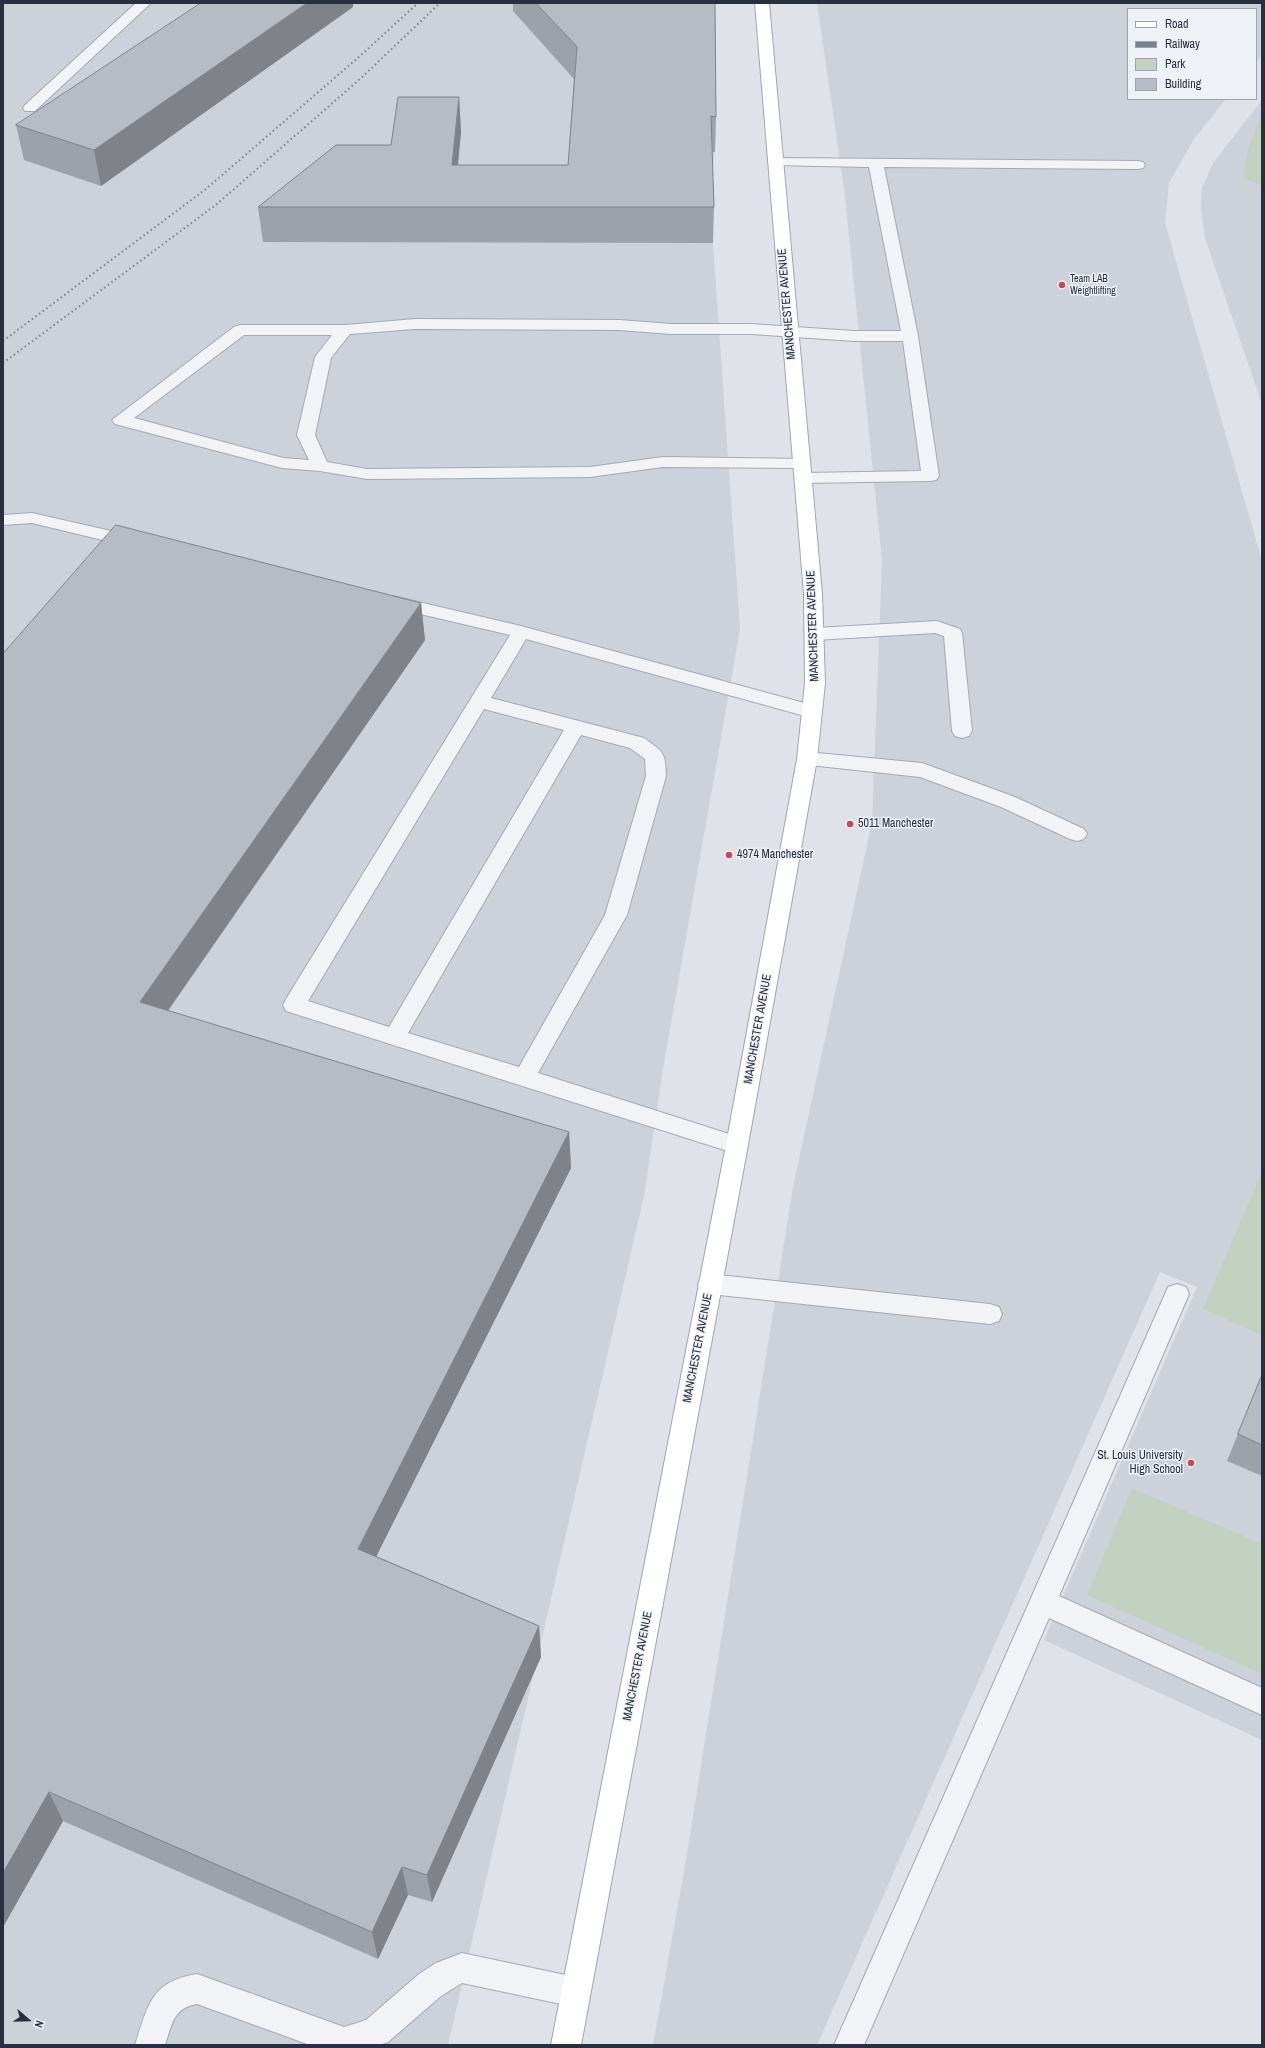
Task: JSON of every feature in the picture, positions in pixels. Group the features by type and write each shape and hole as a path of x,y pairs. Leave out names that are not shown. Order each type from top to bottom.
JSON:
{"main road":[{"name":"MANCHESTER AVENUE","path":"566,2045 710,1284 738,1145 807,759 815,683 815,634 762,3"}],"lane":[{"path":"30,108 144,3"},
{"path":"775,162 1138,165"},
{"path":"876,163 910,336 930,476 663,462 590,472 367,474 320,466 282,463 121,420 240,330 345,330 423,324 619,325 671,329 751,329 854,336 910,336"},
{"path":"320,466 306,435 323,357 345,330"},
{"path":"3,520 32,518 156,547"},
{"path":"374,597 521,632 812,712"},
{"path":"815,634 937,627 953,633 962,731"},
{"path":"521,632 294,1005 525,1076 738,1145"},
{"path":"479,701 637,743 655,756 656,776 616,915 525,1076"},
{"path":"395,1036 576,727"},
{"path":"807,759 922,770 1008,802 1077,834"},
{"path":"710,1284 990,1314"},
{"path":"849,2045 1177,1294"},
{"path":"1043,1602 1262,1702"},
{"path":"150,2045 161,2014 168,2002 180,1992 197,1989 344,2042 358,2039 376,2031 430,1985 447,1974 462,1968 497,1974 575,1992"}],"shaded area":[{"path":"3,3 715,3 710,114 715,152 711,177 713,243 740,629 663,1069 644,1196 448,2045 3,2045"},
{"path":"817,3 1262,3 1262,55 1257,62 1257,8 1127,8 1127,100 1225,100 1194,139 1169,183 1165,223 1262,561 1262,1740 1044,1640 1197,1287 1160,1272 817,2045 653,2045 686,1860 793,1187 872,822 882,561 845,196"},
{"path":"1262,100 1262,404 1205,238 1201,208 1202,188 1213,163"}],"green space":[{"path":"1262,114 1262,185 1244,179 1244,170 1252,138"},
{"path":"1262,1172 1262,1335 1203,1309"},
{"path":"1132,1488 1262,1544 1262,1674 1087,1595"}],"building":[{"path":"201,3 307,3 94,150 16,125"},
{"path":"536,3 715,3 716,117 711,116 714,207 258,207 336,145 391,145 398,97 459,97 452,165 568,165 577,47"},
{"path":"116,525 421,603 140,1002 569,1132 358,1549 539,1626 427,1875 402,1867 372,1932 49,1792 3,1873 3,654"},
{"path":"1262,1375 1262,1445 1238,1434"}],"railway":[{"path":"3,341 206,189 360,56 418,3"},
{"path":"3,363 217,204 360,79 440,3"}],"place":[{"name":"Team LAB Weightlifting","path":"1062,285"},
{"name":"5011 Manchester","path":"850,824"},
{"name":"4974 Manchester","path":"729,855"},
{"name":"St. Louis University High School","path":"1191,1463"}]}
